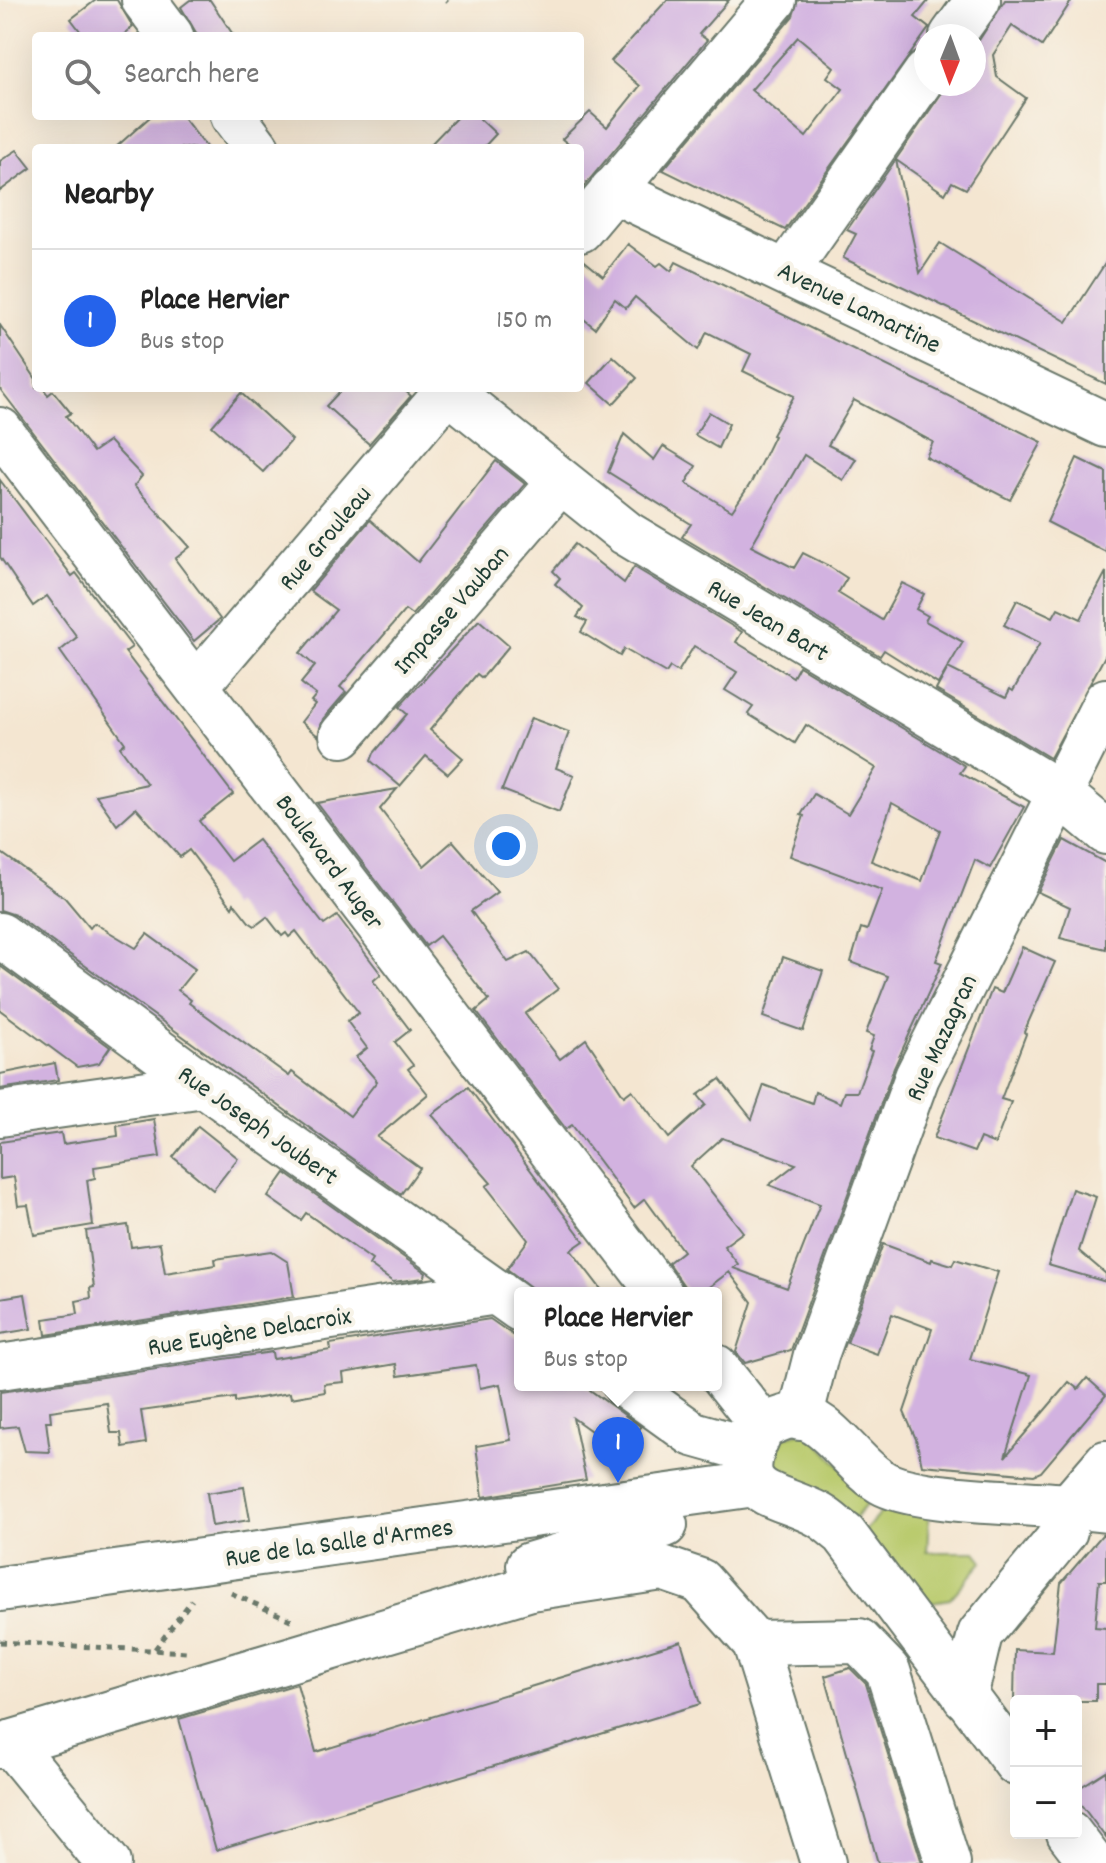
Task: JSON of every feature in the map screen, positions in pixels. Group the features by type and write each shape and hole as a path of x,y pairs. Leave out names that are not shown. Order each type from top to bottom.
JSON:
{"street":[{"path":"144,0 168,32"},
{"path":"584,225 774,0"},
{"path":"961,24 978,0"},
{"path":"787,271 914,90"},
{"path":"236,120 254,144"},
{"name":"Avenue Lamartine","path":"612,190 1106,425"},
{"name":"Rue Grouleau","path":"197,685 444,392"},
{"name":"Rue Jean Bart","path":"451,392 559,483 626,533 1058,792 1106,832"},
{"name":"Boulevard Auger","path":"0,430 655,1287"},
{"name":"Impasse Vauban","path":"342,735 559,483"},
{"name":"Rue Mazagran","path":"770,1428 917,1077 1106,701"},
{"name":"Rue Joseph Joubert","path":"0,935 204,1085 508,1301"},
{"path":"0,1114 204,1085"},
{"name":"Rue Eugène Delacroix","path":"0,1367 508,1301"},
{"path":"722,1374 770,1428 770,1497 819,1515 844,1534 1010,1755"},
{"path":"633,1391 693,1434 823,1426 850,1458 885,1484 926,1494 1088,1508"},
{"path":"3,1736 224,1654 310,1629 672,1509 770,1428"},
{"path":"965,1697 980,1634 1065,1531 1088,1508 1106,1463"},
{"path":"900,1610 931,1629 976,1622 1011,1596 1030,1546 1025,1520 1002,1500"},
{"name":"Rue de la Salle d'Armes","path":"0,1589 672,1509"},
{"path":"3,1736 531,1588 662,1568 700,1581 755,1643 823,1863"},
{"path":"755,1643 859,1641 888,1671 948,1863"},
{"path":"3,1736 108,1863"},
{"path":"1074,1839 1092,1863"}],"path":[{"path":"220,1591 310,1629"},
{"path":"155,1649 193,1599 202,1594"},
{"path":"0,1642 224,1654"}],"green space":[{"path":"807,1431 871,1499 851,1523 769,1479 768,1440"},
{"path":"882,1511 929,1515 927,1552 976,1552 983,1561 950,1599 919,1604 862,1534"}],"building":[{"path":"96,0 117,0 133,27 127,32 81,32 71,19"},
{"path":"190,0 210,0 231,32 196,32 181,7"},
{"path":"667,0 729,0 699,34 707,40 584,186 584,144 568,144 562,139 590,112 607,127 640,86 611,61"},
{"path":"798,0 929,0 915,17 924,24 914,24 914,49 785,230 663,170 793,16","holes":["798,37 834,67 827,77 843,89 806,137 751,90"]},
{"path":"1005,0 1072,0 1042,46 1012,26 993,55 997,77 1026,98 966,189 952,182 945,194 896,160 920,273 940,243 1067,322 1106,262 1106,384 843,258 856,234 847,230 940,96 986,96 986,29"},
{"path":"146,120 185,120 204,144 120,144"},
{"path":"454,120 481,120 496,134 487,144 431,144"},
{"path":"17,150 31,168 0,191 0,161"},
{"path":"628,244 657,266 661,263 671,271 676,262 1042,442 1010,500 926,457 933,442 854,400 828,445 856,459 843,480 804,455 751,546 794,568 803,553 827,565 847,578 838,593 882,620 902,583 924,594 916,609 928,616 925,621 963,642 938,684 884,650 880,656 682,537 691,524 608,472 624,434 654,460 663,446 696,466 686,483 732,511 752,481 772,435 794,396 743,371 751,354 707,332 698,350 635,297 626,308 615,299 595,328 584,319 584,260 603,276"},
{"path":"0,325 32,373 32,392 46,392 48,395 54,392 71,413 66,416 93,452 109,441 142,476 134,486 190,547 175,559 220,619 194,641 0,389"},
{"path":"613,356 637,378 613,404 589,383"},
{"path":"339,392 406,392 411,396 369,444 326,406"},
{"path":"241,393 292,440 263,472 212,426"},
{"path":"709,412 729,424 718,448 695,435"},
{"path":"1077,458 1106,472 1106,552 1047,522"},
{"path":"496,461 525,484 412,615 405,610 340,687 346,692 323,719 318,736 301,722 315,704 311,701 316,695 301,683 315,666 300,653 336,610 310,591 370,520 418,562"},
{"path":"0,480 72,576 76,573 132,647 125,652 233,794 199,821 230,861 258,840 324,925 337,916 381,974 373,981 410,1030 395,1042 413,1065 408,1069 428,1094 377,1137 420,1168 401,1194 15,915 0,910 0,852 65,898 90,928 94,923 136,948 147,934 195,969 178,990 191,1000 189,1003 289,1076 292,1072 350,1116 377,1081 356,1057 367,1048 347,1021 359,1013 296,931 289,937 286,933 282,936 267,917 255,926 249,922 234,903 232,907 189,850 180,857 136,808 117,825 96,795 147,784 120,747 125,743 60,651 77,637 47,596 33,606 0,557"},
{"path":"575,544 624,583 634,567 742,632 736,642 793,677 799,666 965,766 960,773 1024,807 990,868 975,860 936,961 942,963 894,1068 791,1350 745,1363 736,1352 752,1302 729,1272 709,1287 685,1287 668,1263 683,1251 645,1199 634,1208 572,1125 566,1129 476,1011 489,1000 439,936 426,946 317,803 397,789 380,809 424,866 453,841 497,892 471,911 508,962 529,952 558,989 525,1014 560,1059 586,1039 624,1096 632,1090 669,1138 706,1105 698,1095 720,1079 752,1119 764,1085 812,1103 815,1092 840,1103 844,1092 857,1092 872,1051 869,1050 874,1036 866,1033 888,976 851,962 861,928 867,930 882,890 790,856 804,816 801,815 814,794 848,814 876,768 806,725 795,743 748,714 753,707 725,690 737,672 694,646 678,672 670,667 666,673 624,649 620,656 581,632 587,622 577,617 583,608 555,584 560,578 553,571","holes":["892,803 940,830 922,881 871,861","722,1138 796,1164 769,1185 820,1204 787,1288 733,1268 738,1264 724,1246 743,1232 691,1166"]},
{"path":"1106,572 1106,654 1050,758 936,690 948,668 1006,697 1010,689 1013,691 1040,643 1004,625 1017,600 1053,617 1058,608 1081,619"},
{"path":"479,620 509,646 482,678 477,674 430,730 463,758 448,774 426,756 400,786 371,761 374,753 407,714 399,707"},
{"path":"531,718 569,732 556,768 574,775 559,812 502,790"},
{"path":"1064,840 1106,863 1106,949 1060,938 1070,907 1038,892"},
{"path":"1022,947 1055,962 1024,1032 1026,1034 1001,1099 1011,1102 995,1144 980,1138 974,1152 934,1138 992,989 1002,993"},
{"path":"783,957 823,971 803,1031 763,1017"},
{"path":"0,966 110,1047 99,1063 77,1067 0,1010"},
{"path":"55,1063 58,1080 0,1089 0,1074"},
{"path":"468,1087 584,1241 571,1250 599,1287 530,1287 507,1269 528,1240 486,1186 491,1183 432,1115"},
{"path":"154,1119 160,1157 94,1167 95,1178 87,1180 93,1225 34,1235 28,1205 18,1206 14,1177 0,1179 0,1142 61,1133 63,1144 118,1136 117,1125"},
{"path":"198,1126 238,1158 213,1190 173,1157"},
{"path":"285,1173 426,1273 424,1278 393,1282 369,1265 372,1260 306,1213 301,1220 268,1197"},
{"path":"1072,1189 1096,1197 1079,1251 1106,1274 1106,1282 1048,1265"},
{"path":"128,1225 131,1247 160,1243 165,1273 216,1265 215,1259 271,1251 288,1262 294,1297 46,1335 44,1319 78,1314 76,1301 91,1298 90,1288 94,1287 86,1231"},
{"path":"883,1244 931,1262 932,1259 952,1265 955,1259 998,1272 970,1359 1031,1375 1005,1457 1069,1382 1078,1389 1087,1378 1106,1395 1041,1472 1034,1475 922,1465 916,1439 904,1412 932,1329 892,1314 877,1354 847,1343"},
{"path":"25,1294 31,1329 0,1334 0,1298"},
{"path":"490,1319 514,1336 514,1391 591,1391 641,1427 622,1453 573,1418 586,1480 483,1497 476,1446 511,1440 500,1384 480,1388 476,1365 398,1376 396,1364 343,1373 344,1382 324,1384 325,1392 291,1398 290,1393 235,1402 235,1398 141,1411 146,1443 123,1447 121,1433 111,1433 107,1403 50,1411 51,1421 46,1421 50,1452 25,1451 18,1426 0,1428 0,1392 272,1352 273,1359 331,1350 330,1344"},
{"path":"244,1487 250,1520 212,1526 207,1493"},
{"path":"1102,1535 1106,1535 1106,1581 1099,1581 1095,1627 1106,1628 1106,1684 1096,1684 1096,1701 1082,1701 1082,1695 1014,1695 1015,1650 1053,1652 1061,1583"},
{"path":"681,1641 700,1704 216,1850 179,1719 297,1684 316,1752"},
{"path":"850,1668 866,1684 922,1863 878,1863 825,1676"},
{"path":"1106,1771 1106,1838 1082,1806 1082,1786"}],"place":[{"name":"Place Hervier","path":"618,1483"}]}
